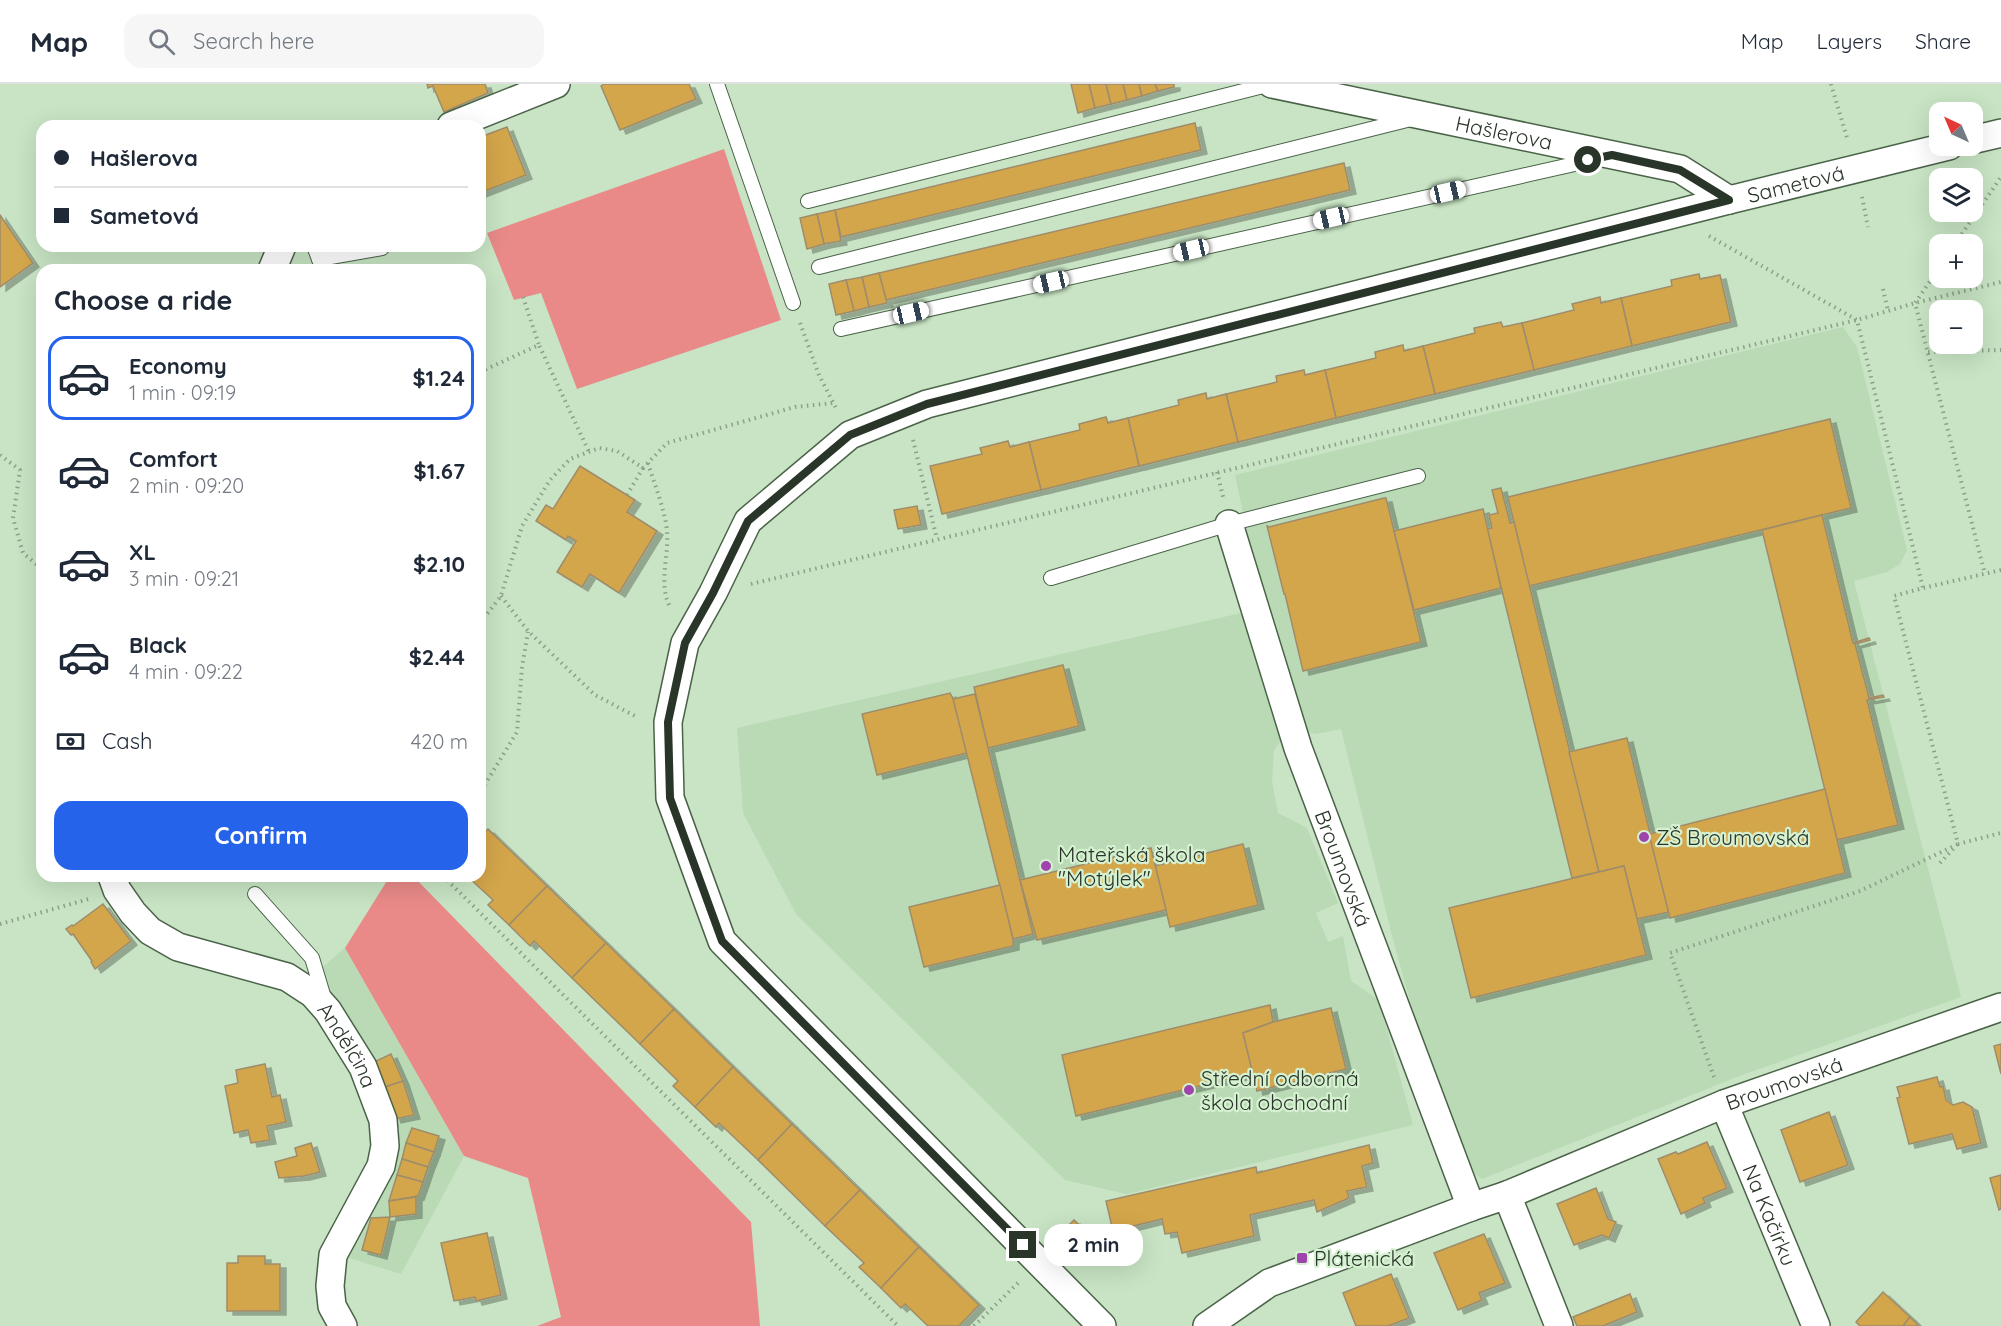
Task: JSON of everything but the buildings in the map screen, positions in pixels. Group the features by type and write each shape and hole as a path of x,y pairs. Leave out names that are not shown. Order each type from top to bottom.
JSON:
{"street":[{"path":"466,120 556,84"},
{"name":"Hašlerova","path":"1272,84 1680,170 1729,200"},
{"path":"1983,137 2001,133"},
{"name":"Sametová","path":"1102,1326 722,941 670,798 668,722 685,643 713,593 748,521 850,435 939,401 1929,151"},
{"name":"Broumovská","path":"1229,524 1298,748 1471,1207"},
{"name":"Andělčina","path":"114,883 133,913 150,931 178,947 287,977 313,994 328,1011 363,1067 383,1120 385,1146 381,1166 333,1255 330,1286 332,1306 344,1326"},
{"name":"Broumovská","path":"1207,1326 1269,1283 1507,1195 1724,1104 2001,1007"},
{"name":"Na Kačírku","path":"1724,1104 1816,1326"},
{"path":"1507,1195 1559,1326"}],"lane":[{"path":"717,84 793,303"},
{"path":"808,201 1272,84"},
{"path":"819,267 1424,116"},
{"path":"841,329 1612,155"},
{"path":"319,258 357,252"},
{"path":"1051,579 1229,524 1418,476"},
{"path":"255,894 312,958 328,1011"}],"path":[{"path":"1831,84 1856,168"},
{"path":"1962,234 2001,177"},
{"path":"1672,214 1857,320 1923,588"},
{"path":"713,593 1857,320 2001,282"},
{"path":"1929,283 1915,303 1985,574"},
{"path":"1883,289 1888,311"},
{"path":"523,297 539,345 589,452"},
{"path":"793,303 819,375 850,435"},
{"path":"486,369 539,345"},
{"path":"1928,352 2001,351"},
{"path":"627,495 643,468 667,443 795,407 833,403"},
{"path":"906,413 937,539"},
{"path":"486,615 501,596 522,526 550,480 570,459 599,448 616,451 643,468"},
{"path":"0,455 20,470 14,518 23,553 36,564"},
{"path":"648,463 667,530 667,558 663,585 669,606 696,622"},
{"path":"1958,844 1894,596 2001,570"},
{"path":"501,596 528,631 595,695 640,719 668,722"},
{"path":"486,783 517,732 522,667 528,631"},
{"path":"1724,1104 1670,953 1860,891 1958,844 2001,833"},
{"path":"1940,863 1958,844"},
{"path":"449,882 898,1326"},
{"path":"0,924 114,883"},
{"path":"974,1326 1039,1262"}],"shaded area":[{"path":"724,149 781,320 577,389 541,293 514,300 487,233"},
{"name":"ZŠ Broumovská","path":"1843,327 1857,347 1907,550 1900,564 1887,572 1854,581 1961,997 1737,1077 1482,1179 1462,1165 1451,1148 1393,940 1341,729 1316,734 1306,732 1251,550 1235,475"},
{"name":"Mateřská škola \"Motýlek\"","path":"1250,611 1283,738 1274,750 1272,781 1278,813 1307,828 1338,903 1316,913 1328,942 1343,936 1351,981 1379,1000 1413,1125 1127,1194 1065,1180 796,914 743,813 737,728"},
{"path":"386,882 419,882 751,1222 760,1326 537,1326 561,1317 528,1178 464,1156 345,948"},
{"path":"345,948 464,1156 401,1274 349,1258 394,1152 312,976"}],"place":[{"name":"ZŠ Broumovská","path":"1644,837"},
{"name":"Mateřská škola \"Motýlek\"","path":"1046,866"},
{"name":"Střední odborná škola obchodní","path":"1189,1090"},
{"name":"Plátenická","path":"1302,1258"}],"route":[{"path":"1023,1245 722,941 670,798 668,722 685,643 713,593 748,521 850,435 927,404 1729,200 1680,170 1612,155 1588,160"}]}
